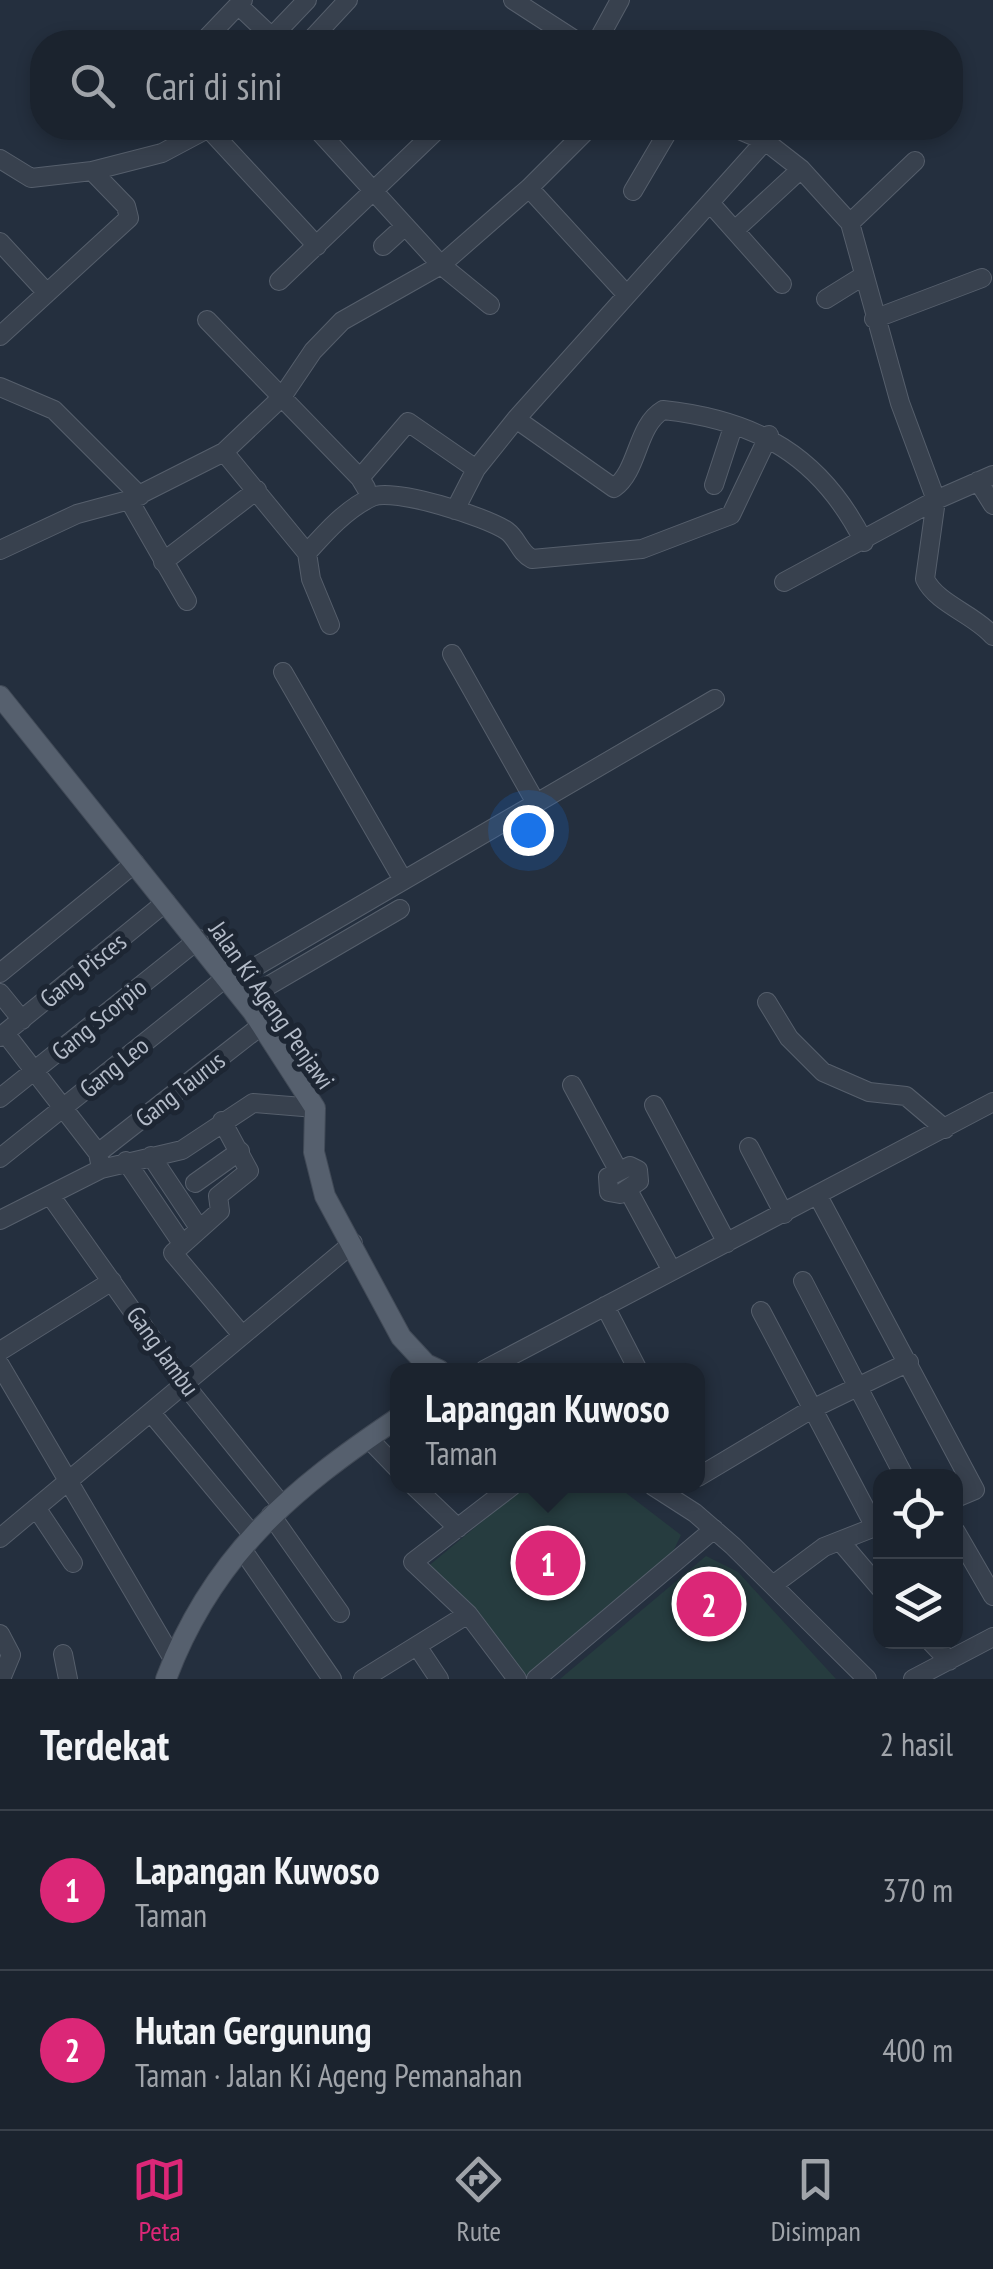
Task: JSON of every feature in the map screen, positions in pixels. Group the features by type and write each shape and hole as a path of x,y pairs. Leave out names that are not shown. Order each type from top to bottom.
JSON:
{"main road":[{"name":"Jalan Ki Ageng Penjawi","path":"2,703 229,978 315,1108 318,1178 401,1337 425,1363"},
{"path":"170,1669 198,1607 276,1509 390,1423"}],"street":[{"path":"278,30 307,0"},
{"path":"320,30 348,0"},
{"path":"512,0 559,30"},
{"path":"603,30 620,0"},
{"path":"214,30 240,3 261,30"},
{"path":"0,158 31,178 92,171 162,153 186,140"},
{"path":"220,140 317,246"},
{"path":"327,140 442,265 490,306"},
{"path":"279,281 426,140"},
{"path":"0,550 77,514 135,498 224,452 282,397 313,351 342,321 442,265 577,140"},
{"path":"633,191 663,140"},
{"path":"454,510 476,469 516,420 764,141 801,169 850,223 874,318 936,500 925,579 936,594 978,619 993,636"},
{"path":"850,223 915,161"},
{"path":"736,229 801,169"},
{"path":"0,336 131,214 92,171"},
{"path":"529,188 626,294"},
{"path":"711,204 782,284"},
{"path":"383,246 405,226"},
{"path":"0,242 47,293"},
{"path":"826,299 847,282 864,276"},
{"path":"874,318 982,278"},
{"path":"207,320 360,478 372,497"},
{"path":"0,387 54,410 135,498 164,562 187,600"},
{"path":"516,420 614,488 624,478 659,411 769,435 824,482 864,542"},
{"path":"360,478 408,422 476,469"},
{"path":"714,485 733,427"},
{"path":"307,554 332,527 372,497 386,493 454,510 508,531 523,554 532,559 642,550 731,515 769,435"},
{"path":"224,452 307,554 309,572 330,625"},
{"path":"784,582 936,500 986,478 993,505"},
{"path":"164,562 257,490"},
{"path":"452,654 536,802"},
{"path":"283,672 403,880"},
{"name":"Gang Leo","path":"0,1158 229,978 715,699"},
{"path":"0,973 135,863"},
{"name":"Gang Pisces","path":"2,1035 166,902"},
{"path":"244,1000 400,909"},
{"name":"Gang Scorpio","path":"0,1098 199,940"},
{"path":"0,992 22,1020"},
{"path":"767,1002 790,1038 823,1072 869,1092 906,1096 938,1133"},
{"name":"Gang Taurus","path":"100,1161 262,1026"},
{"path":"2,1035 35,1070 100,1161"},
{"path":"572,1085 618,1170 606,1187 614,1194 628,1190 672,1271"},
{"path":"497,1363 876,1167 993,1102"},
{"path":"0,1220 50,1195 100,1161 126,1161 182,1150 253,1103 315,1108"},
{"path":"654,1105 727,1242"},
{"path":"222,1121 248,1165 246,1176 218,1196 220,1211 173,1253 242,1335"},
{"path":"749,1148 784,1214"},
{"path":"195,1183 240,1151"},
{"path":"151,1156 198,1228"},
{"path":"126,1161 181,1242"},
{"name":"Gang Jambu","path":"50,1195 276,1509 340,1613"},
{"path":"818,1196 984,1488"},
{"path":"0,1538 153,1415 352,1242"},
{"path":"0,1351 112,1281"},
{"path":"803,1281 900,1469"},
{"path":"605,1306 634,1363"},
{"path":"761,1311 873,1517"},
{"path":"705,1473 812,1409 909,1362"},
{"path":"2,1372 170,1669"},
{"path":"153,1415 247,1542 332,1679"},
{"path":"368,1438 390,1461"},
{"path":"421,1493 458,1528"},
{"path":"503,1493 412,1562 468,1614 517,1679"},
{"path":"671,1493 714,1529 867,1679"},
{"path":"37,1510 73,1563"},
{"path":"773,1585 804,1558 873,1528"},
{"path":"536,1679 714,1529"},
{"path":"840,1542 873,1580"},
{"path":"963,1544 993,1596"},
{"path":"363,1679 387,1673 417,1646 468,1614"},
{"path":"0,1634 11,1655 1,1679"},
{"path":"913,1679 993,1637"},
{"path":"417,1646 438,1679"},
{"path":"938,1649 949,1661"},
{"path":"63,1654 68,1679"}],"green space":[{"path":"517,1493 626,1493 681,1535 670,1558 527,1676 475,1614 426,1568"},
{"path":"706,1556 738,1572 836,1679 560,1679"}],"place":[{"name":"Lapangan Kuwoso","path":"548,1563"},
{"name":"Hutan Gergunung","path":"709,1604"}]}
